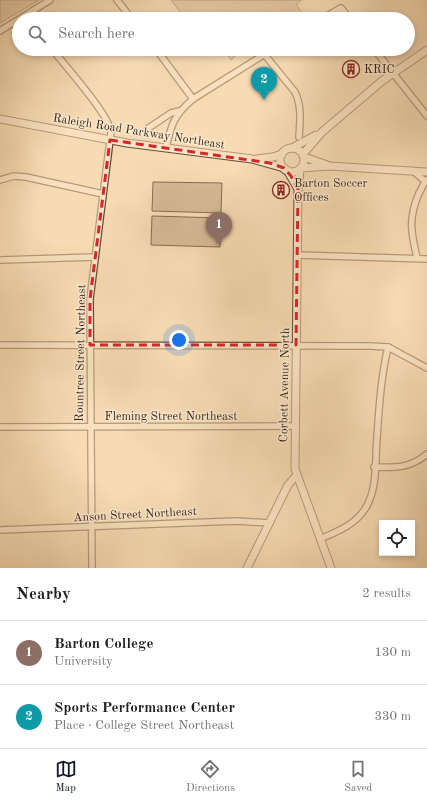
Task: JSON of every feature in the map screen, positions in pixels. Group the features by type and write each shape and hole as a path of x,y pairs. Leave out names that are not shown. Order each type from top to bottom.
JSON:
{"street":[{"path":"34,12 50,0"},
{"path":"117,0 126,12"},
{"path":"334,12 341,8 344,12"},
{"path":"0,31 12,25"},
{"path":"301,168 303,155 322,132 393,73 427,50"},
{"name":"Rountree Street Northeast","path":"57,56 109,123 111,132 90,299 92,568"},
{"path":"161,56 193,99"},
{"path":"166,148 171,124 179,111 193,99 261,56"},
{"path":"266,56 295,92 298,99 300,113 299,137"},
{"path":"380,56 427,116"},
{"path":"147,129 171,113 179,111"},
{"name":"Raleigh Road Parkway Northeast","path":"0,119 110,140 252,160 285,169"},
{"path":"298,189 280,161 282,154 322,132"},
{"path":"292,148 300,150 303,155 330,166"},
{"name":"Raleigh Road Parkway Northeast","path":"252,160 282,154"},
{"path":"285,169 294,172 301,168 330,166 427,172"},
{"name":"Corbett Avenue North","path":"301,168 298,189 294,468 331,568"},
{"path":"413,171 426,180 412,216 411,232 417,258"},
{"path":"0,180 14,176 26,177 103,194"},
{"path":"297,255 427,259"},
{"path":"0,260 95,257"},
{"path":"0,345 296,344 388,347 427,368"},
{"path":"320,539 346,526 365,509 372,490 380,388 388,347"},
{"name":"Fleming Street Northeast","path":"0,427 294,426"},
{"path":"374,468 403,467 420,460 427,454"},
{"path":"247,568 288,485 297,475"},
{"name":"Anson Street Northeast","path":"0,530 236,521 270,523"}],"highlighted area":[{"path":"110,140 270,163 284,168 291,176 298,189 296,345 90,345 90,299"}],"shaded area":[{"path":"0,0 39,0 19,12 12,12 12,16 0,23"},
{"path":"171,0 302,0 296,4 301,12 180,12"},
{"path":"228,56 235,56 231,60"},
{"path":"153,182 222,183 221,213 152,211"},
{"path":"152,216 221,218 220,247 151,245"}],"place":[{"name":"KRIC","path":"351,69"},
{"name":"Sports Performance Center","path":"264,100"},
{"name":"Barton Soccer Offices","path":"281,190"},
{"name":"Barton College","path":"219,245"}]}
